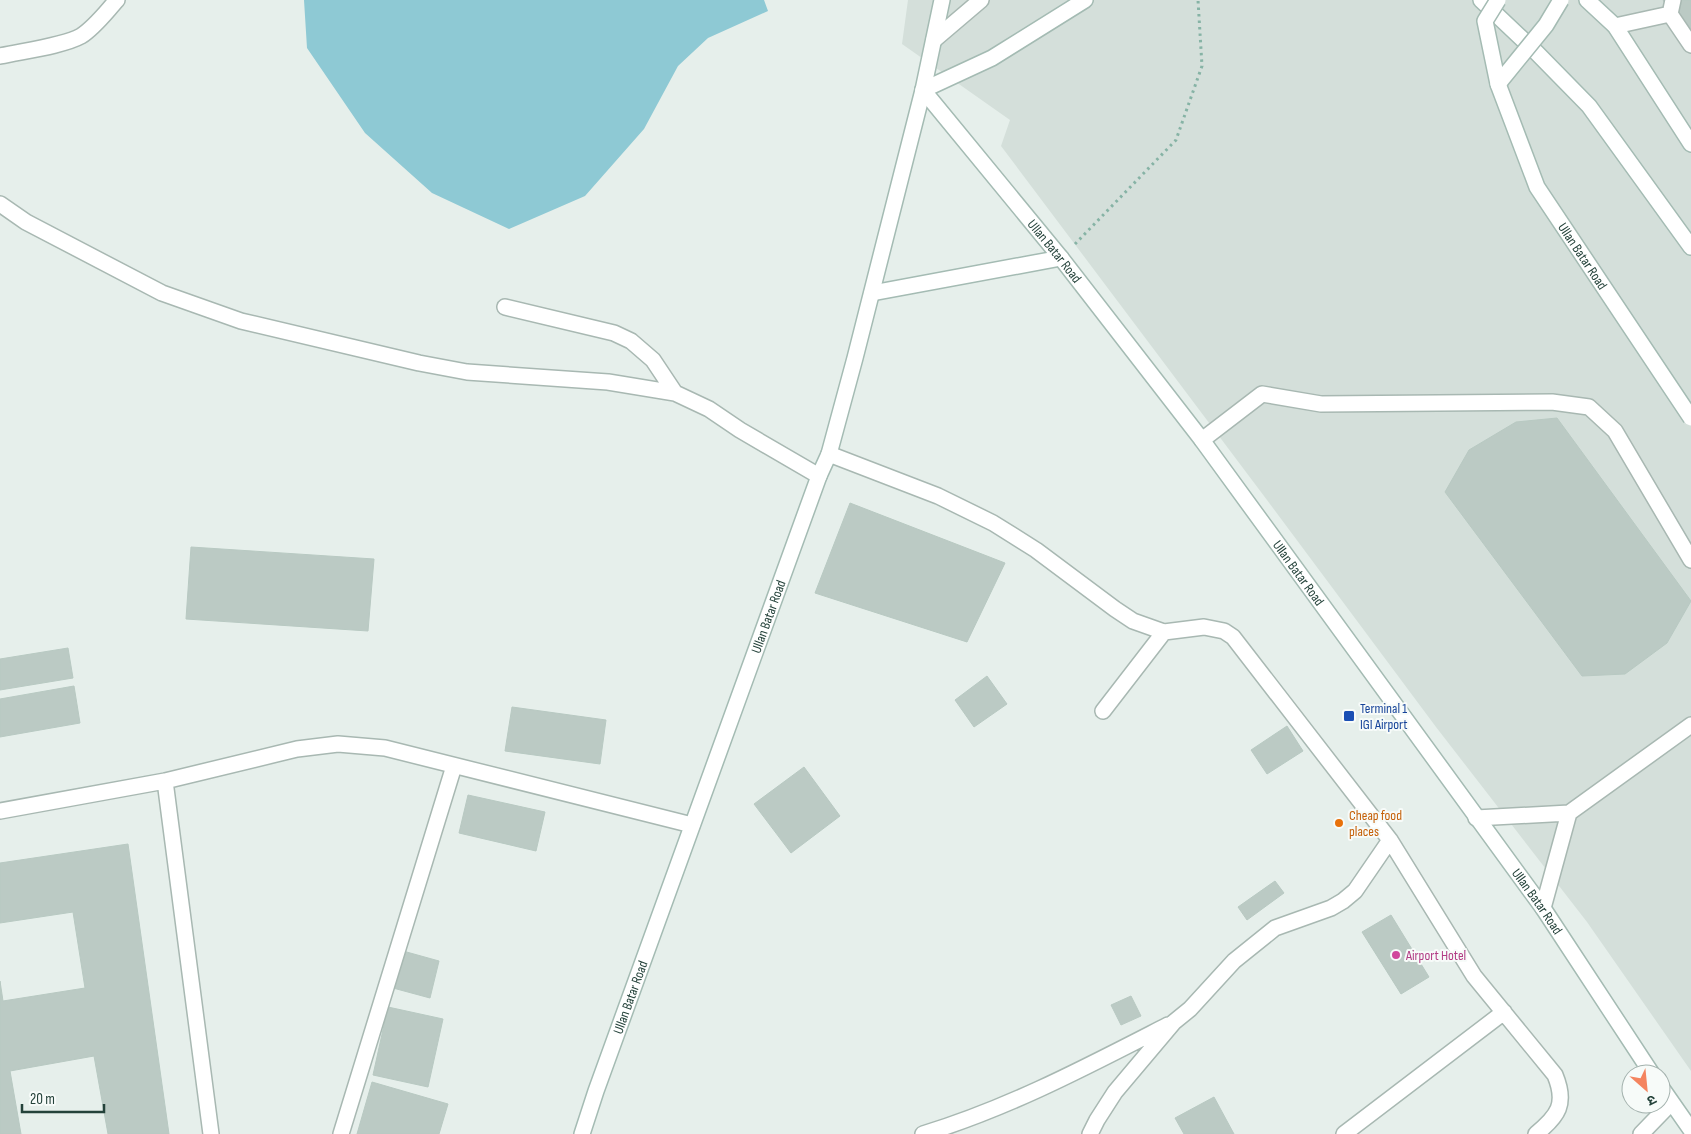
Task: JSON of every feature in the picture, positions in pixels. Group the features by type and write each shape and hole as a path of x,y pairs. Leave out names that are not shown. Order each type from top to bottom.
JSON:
{"street":[{"path":"0,56 75,39 90,29 117,0"},
{"name":"Ullan Batar Road","path":"582,1134 692,825 819,476 829,454 923,90 942,0"},
{"path":"934,40 981,0"},
{"path":"923,90 992,58 1085,0"},
{"path":"1481,0 1537,52 1589,106 1691,247"},
{"name":"Ullan Batar Road","path":"1498,0 1485,21 1498,84 1537,187 1691,418"},
{"path":"1498,84 1546,25 1561,0"},
{"path":"1586,0 1616,26 1691,144"},
{"path":"1616,26 1672,7 1691,45"},
{"name":"Ullan Batar Road","path":"923,90 1061,258 1202,440 1543,908 1645,1064"},
{"path":"0,204 26,222 162,293 242,321 410,361 468,372 608,382 675,393 709,409 740,430 819,476"},
{"path":"872,293 1061,258"},
{"path":"505,307 614,333 631,341 653,360 675,393"},
{"path":"1202,440 1262,394 1321,404 1552,402 1589,407 1615,431 1691,560"},
{"path":"829,454 938,496 993,523 1036,550 1133,621 1164,632 1204,627 1224,631 1233,637 1390,840 1474,976 1555,1075 1559,1085 1560,1107 1555,1116 1536,1134"},
{"path":"1103,711 1164,632"},
{"path":"1476,818 1569,814 1691,725"},
{"path":"0,811 165,781 297,749 338,744 385,748 692,825"},
{"path":"341,1134 454,766"},
{"path":"165,781 211,1134"},
{"path":"1543,908 1569,814"},
{"path":"1090,1134 1114,1092 1174,1022 1190,1009 1234,961 1275,928 1331,908 1343,901 1355,891 1390,840"},
{"path":"1344,1134 1504,1012"},
{"path":"923,1134 953,1125 1062,1080 1174,1022"},
{"path":"1671,1103 1691,1130"},
{"path":"1641,1134 1660,1114"}],"path":[{"path":"1061,258 1176,140 1202,66 1198,0"}],"shaded area":[{"path":"908,0 1691,0 1691,1071 1587,922 1436,727 1001,146 1010,120 902,44"}],"water":[{"path":"304,0 764,0 768,11 708,38 678,66 644,129 585,196 509,229 432,193 365,133 307,48"}],"building":[{"path":"1663,0 1691,0 1691,42"},
{"path":"1557,418 1691,601 1667,643 1625,674 1582,676 1445,492 1469,450 1516,422"},
{"path":"850,503 1005,563 967,642 815,593"},
{"path":"191,547 374,559 368,631 186,619"},
{"path":"68,648 73,678 0,690 0,659"},
{"path":"987,676 1007,704 974,727 955,700"},
{"path":"74,686 80,723 0,737 0,699"},
{"path":"512,707 606,720 600,764 505,751"},
{"path":"1287,726 1303,751 1267,774 1251,750"},
{"path":"804,767 840,816 791,853 754,804"},
{"path":"468,795 545,812 536,851 459,833"},
{"path":"128,844 169,1134 108,1134 94,1056 10,1071 21,1134 0,1134 0,981 3,1001 85,988 73,912 0,923 0,863"},
{"path":"1275,881 1284,893 1247,920 1238,907"},
{"name":"Airport Hotel","path":"1391,915 1429,977 1401,994 1362,932"},
{"path":"403,951 439,961 430,998 393,988"},
{"path":"1131,996 1141,1016 1121,1025 1111,1005"},
{"path":"388,1007 443,1019 428,1087 373,1075"},
{"path":"372,1082 448,1104 439,1134 357,1134"},
{"path":"1214,1097 1234,1134 1184,1134 1175,1118"}],"place":[{"name":"Terminal 1 IGI Airport","path":"1349,716"},
{"name":"Cheap food places","path":"1339,823"},
{"name":"Airport Hotel","path":"1396,955"}]}
